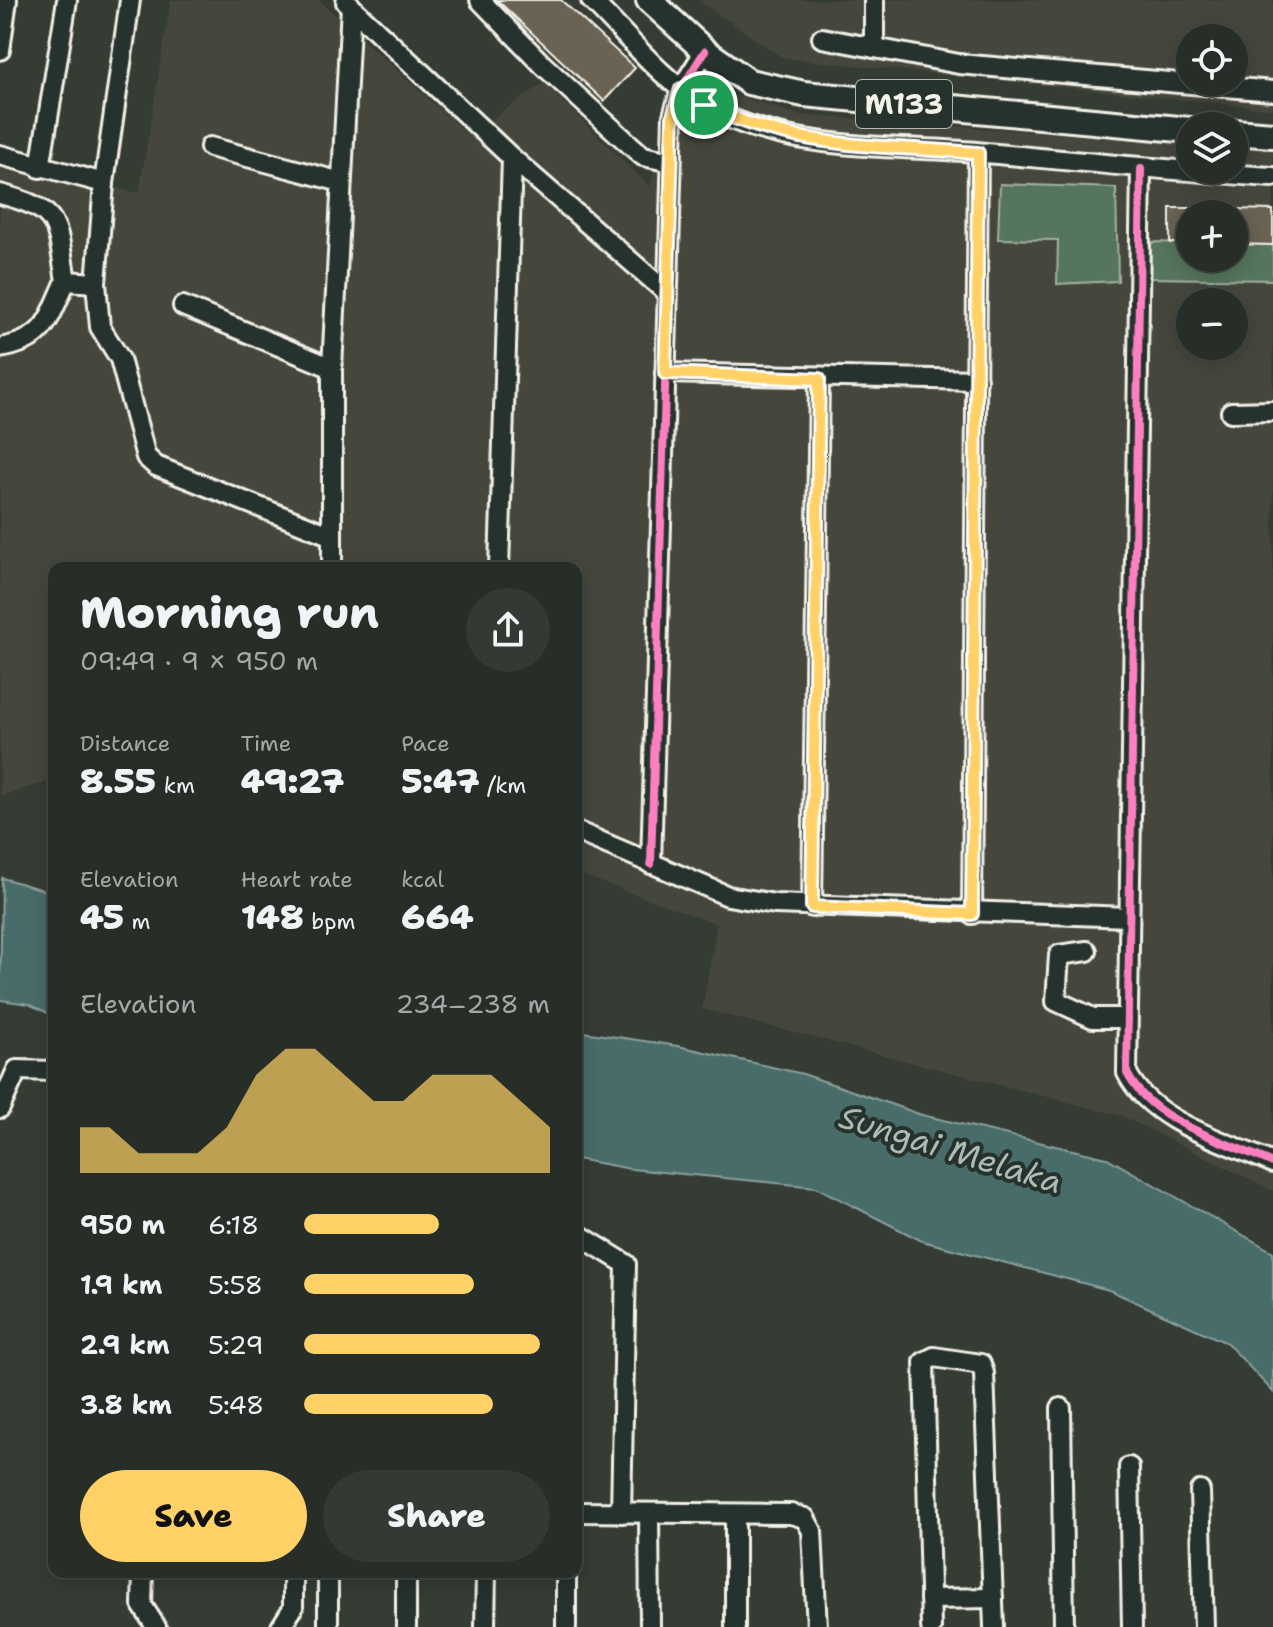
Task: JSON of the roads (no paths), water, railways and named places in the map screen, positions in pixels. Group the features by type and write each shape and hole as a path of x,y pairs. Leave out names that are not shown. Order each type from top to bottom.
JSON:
{"main road":[{"name":"M133","path":"649,0 705,51 749,82 804,94 1176,129"},
{"path":"1248,133 1273,135"}],"street":[{"path":"0,50 7,0"},
{"path":"40,168 67,0"},
{"path":"130,0 104,183 96,283 100,327 120,359 146,457 156,466 332,536"},
{"path":"480,0 543,65 635,149 657,161 671,162"},
{"path":"591,0 681,89 704,105 752,125 807,139 1141,169 1273,177"},
{"path":"874,0 874,48"},
{"path":"348,3 512,158 665,291"},
{"path":"332,562 332,368 348,3"},
{"path":"822,38 959,64 1273,91"},
{"path":"651,864 665,291 673,116 681,89 705,51"},
{"path":"210,147 341,182"},
{"path":"972,914 978,153"},
{"path":"0,155 104,183"},
{"path":"499,562 508,196 512,158"},
{"path":"1141,169 1127,1073 1135,1089 1166,1114 1273,1163"},
{"path":"0,194 42,206 54,223 66,281 39,336 24,344 0,348"},
{"path":"66,281 96,283"},
{"path":"183,306 332,368"},
{"path":"665,373 819,379 977,380"},
{"path":"812,907 819,379"},
{"path":"1231,412 1273,411"},
{"path":"582,834 728,896 812,907 1129,917"},
{"path":"1087,951 1059,955 1056,1001 1093,1018 1127,1018"},
{"path":"0,1108 17,1070 48,1071"},
{"path":"582,1237 626,1264 621,1513"},
{"path":"931,1627 924,1362 934,1357 981,1364 994,1627"},
{"path":"1061,1408 1064,1627"},
{"path":"1129,1467 1132,1627"},
{"path":"1200,1491 1204,1627"},
{"path":"582,1512 791,1514 809,1522 817,1627"},
{"path":"649,1513 650,1627"},
{"path":"735,1514 735,1627"},
{"path":"143,1578 142,1605 156,1627"},
{"path":"281,1627 293,1608 293,1578"},
{"path":"328,1578 328,1627"},
{"path":"406,1578 406,1627"},
{"path":"485,1627 486,1578"},
{"path":"566,1578 566,1627"},
{"path":"930,1599 993,1598"}],"water":[{"path":"2,878 48,891 48,1013 29,1004 0,1000"},
{"name":"Sungai Melaka","path":"582,1032 678,1046 803,1074 922,1115 1107,1158 1273,1252 1273,1392 1227,1343 1109,1290 922,1241 816,1187 631,1169 582,1160"}]}
